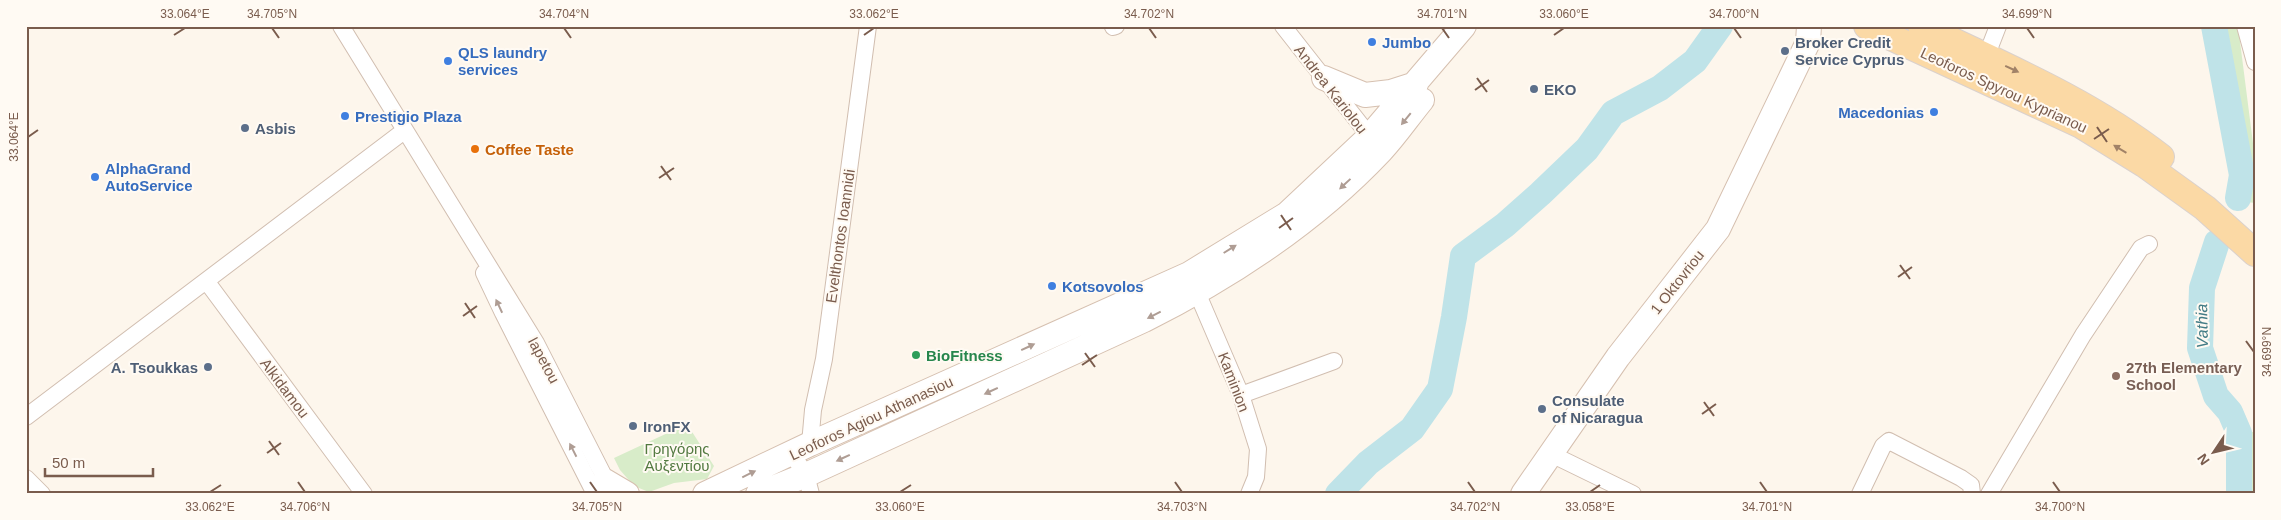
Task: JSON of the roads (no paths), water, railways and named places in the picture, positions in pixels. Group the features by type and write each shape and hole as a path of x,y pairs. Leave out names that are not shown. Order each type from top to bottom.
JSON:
{"main road":[{"name":"Leoforos Agiou Athanasiou","path":"1375,144 1416,84 1464,26"},
{"name":"Leoforos Agiou Athanasiou","path":"705,494 801,449 1248,261 1317,210 1480,26"},
{"name":"1 Oktovriou","path":"1523,494 1618,357 1718,229 1808,42 1809,26"},
{"name":"1 Oktovriou","path":"1802,54 1817,34 1828,26"},
{"name":"Leoforos Spyrou Kyprianou","path":"1867,26 2081,125 2144,164 2190,197 2255,253"},
{"name":"Leoforos Spyrou Kyprianou","path":"1921,26 2032,78 2129,132 2255,233"},
{"path":"1324,78 1365,95 1391,92 1416,84"},
{"name":"Leoforos Agiou Athanasiou","path":"770,491 809,484 1144,320 1193,284"},
{"path":"604,489 627,494"}],"street":[{"name":"Iapetou","path":"341,26 536,343 604,489"},
{"name":"Evelthontos Ioannidi","path":"801,449 824,359 868,26"},
{"name":"Andrea Kariolou","path":"1283,26 1375,144"},
{"path":"1986,56 1998,26"},
{"path":"2245,26 2255,62"},
{"path":"26,417 207,282 404,131"},
{"path":"1989,494 2083,335 2141,248 2150,244"},
{"name":"Alkidamou","path":"207,282 364,494"},
{"name":"Kaminion","path":"1193,284 1241,395 1258,449 1256,477 1249,494"},
{"path":"1241,395 1334,361"},
{"path":"1861,493 1883,446 1889,441 1961,478 1971,485 1972,494"},
{"path":"801,449 809,484"},
{"path":"1551,454 1633,494"},
{"path":"26,478 42,494"}],"waterway":[{"path":"1338,494 1368,463 1412,429 1440,389 1454,317 1463,256 1505,225 1540,194 1587,149 1613,113 1660,88 1695,61 1720,26"},
{"name":"Vathia","path":"2214,26 2242,175 2238,198"},
{"name":"Vathia","path":"2217,242 2202,288 2200,348 2216,396 2230,412 2239,433 2239,494"}],"place":[{"name":"Jumbo","path":"1372,42"},
{"name":"Broker Credit Service Cyprus","path":"1785,51"},
{"name":"QLS laundry services","path":"448,61"},
{"name":"EKO","path":"1534,89"},
{"name":"Macedonias","path":"1934,112"},
{"name":"Prestigio Plaza","path":"345,116"},
{"name":"Asbis","path":"245,128"},
{"name":"Coffee Taste","path":"475,149"},
{"name":"AlphaGrand AutoService","path":"95,177"},
{"name":"Kotsovolos","path":"1052,286"},
{"name":"BioFitness","path":"916,355"},
{"name":"A. Tsoukkas","path":"208,367"},
{"name":"27th Elementary School","path":"2116,376"},
{"name":"Consulate of Nicaragua","path":"1542,409"},
{"name":"IronFX","path":"633,426"}],"park label":[{"name":"Γρηγόρης Αυξεντίου","path":"677,456"}]}
